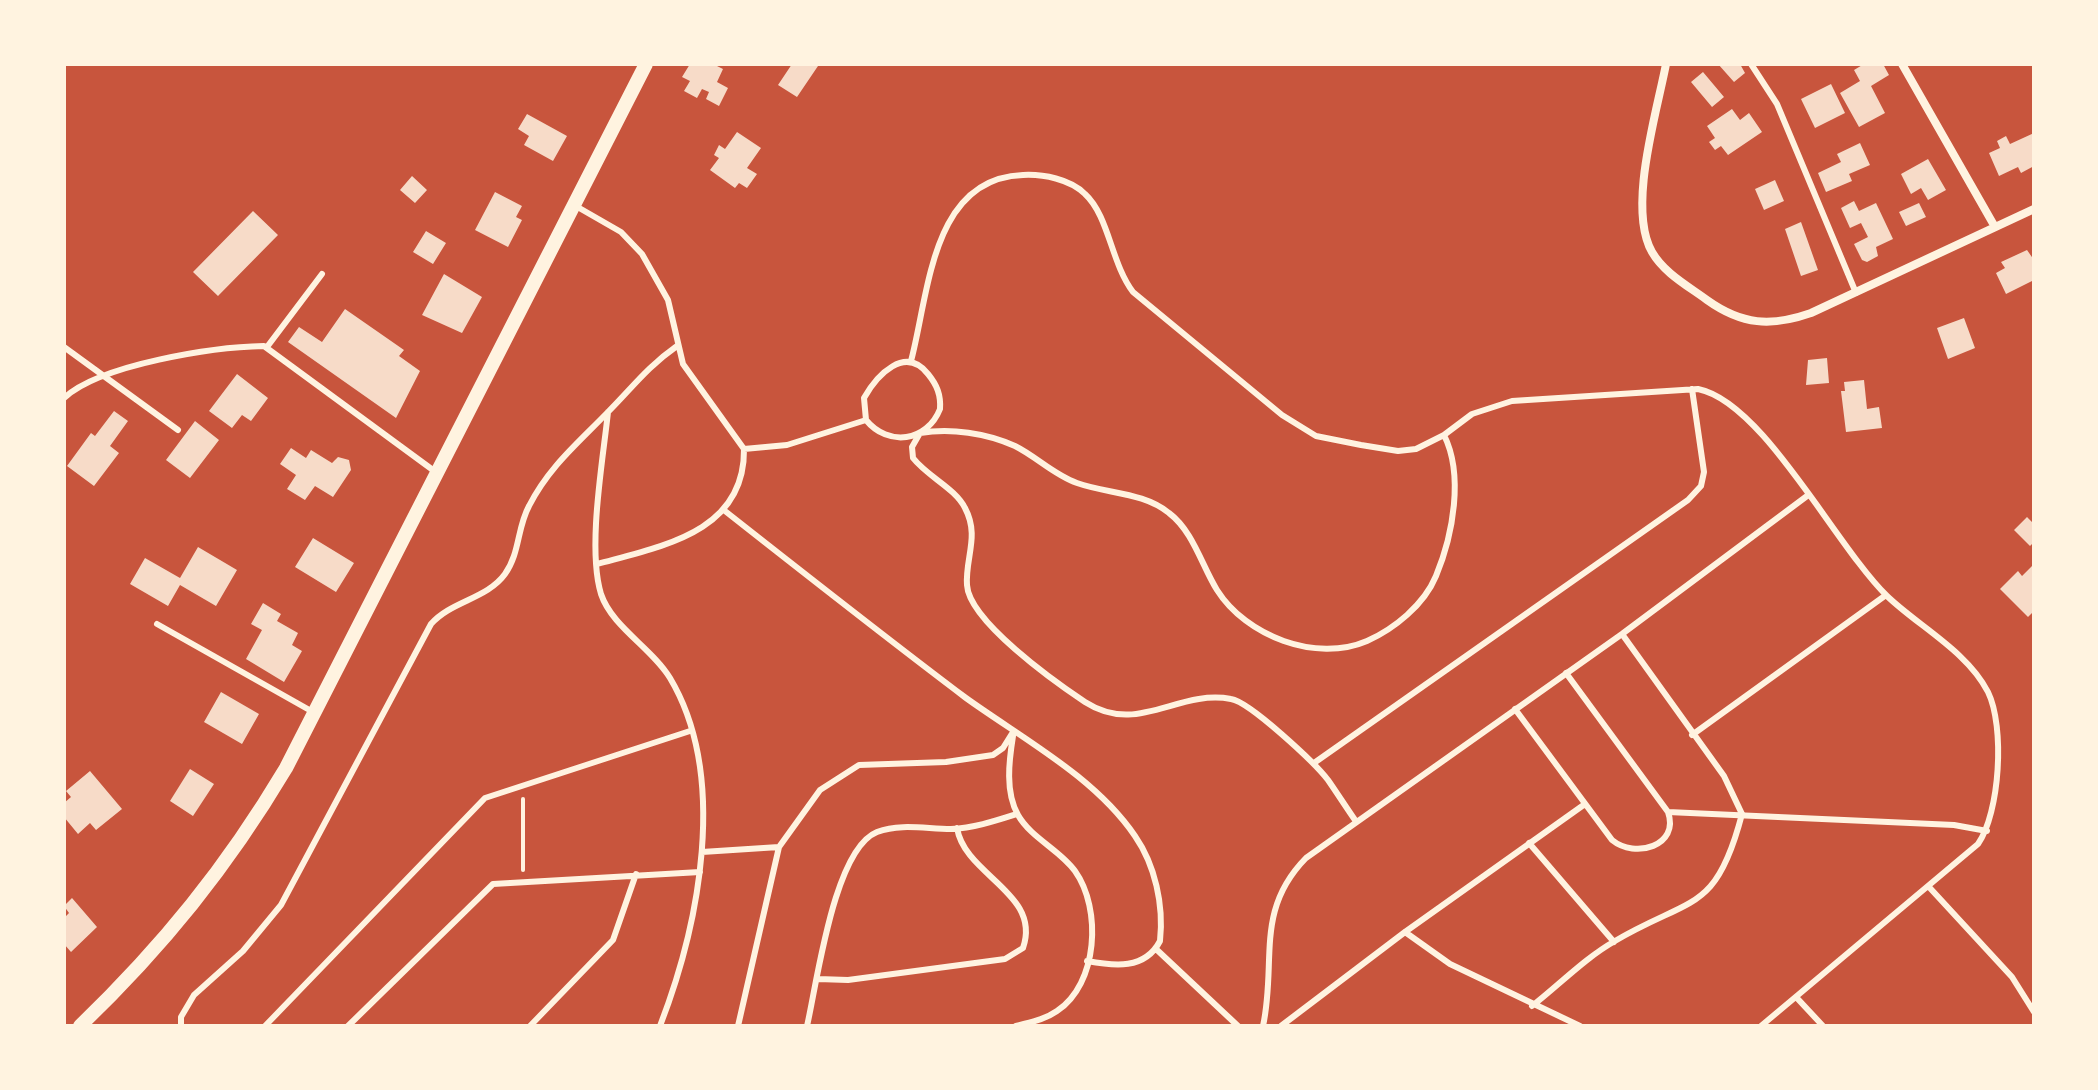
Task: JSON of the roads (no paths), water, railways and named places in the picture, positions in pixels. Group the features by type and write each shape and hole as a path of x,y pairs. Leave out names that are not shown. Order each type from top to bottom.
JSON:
{"street":[{"path":"80,1026 141,966 200,898 256,818 317,713 646,64"},
{"path":"1666,64 1644,191 1642,218 1648,243 1661,264 1714,305 1750,322 1769,324 1789,321 1856,294 2034,209"},
{"path":"1902,64 1995,227"}],"lane":[{"path":"1751,64 1779,110 1856,294"},
{"path":"911,361 930,279 945,227 952,217 983,184 1013,176 1041,176 1073,184 1087,195 1118,271 1133,292 1271,406 1316,436 1398,451 1416,449 1444,435 1472,414 1512,401 1692,389 1715,392 1753,422 1886,595 1961,659 1989,693 1996,738 1996,779 1987,831 1978,844 1761,1026"},
{"path":"574,205 621,232 642,254 668,300 677,346 692,381 744,449 741,485 725,511 682,537 597,564"},
{"path":"267,347 322,274"},
{"path":"181,1026 181,1017 194,995 243,951 281,905 431,624 438,616 481,594 504,576 516,552 522,519 547,473 608,412 632,382 677,346"},
{"path":"64,347 178,430"},
{"path":"64,398 102,375 155,362 267,347 437,473"},
{"path":"1355,820 1314,763 1257,713 1232,699 1186,702 1133,716 1103,712 1083,701 995,631 974,610 968,592 968,571 974,547 966,510 913,458 912,447 920,433 937,417 940,400 934,382 921,365 911,361 889,368 876,379 864,398 866,420 880,434 894,439 920,433 951,431 991,438 1015,446 1064,478 1156,505 1179,523 1218,591 1242,616 1285,641 1332,651 1352,647 1384,633 1411,611 1435,580 1442,560 1456,476 1453,452 1444,435"},
{"path":"1314,763 1688,500 1701,486 1704,472 1692,389"},
{"path":"608,412 600,482 597,564 601,594 610,610 665,671 683,704 699,771 700,872 690,932 660,1026"},
{"path":"744,449 787,445 866,420"},
{"path":"1263,1026 1272,910 1283,884 1306,858 1355,820 1622,634 1807,496"},
{"path":"725,511 1098,795 1137,839 1151,867 1158,895 1161,932 1156,949 1135,963 1114,966 1087,961"},
{"path":"1692,735 1886,595"},
{"path":"157,624 317,713"},
{"path":"1532,1006 1614,942 1680,911 1706,894 1733,849 1742,814 1724,776 1622,634"},
{"path":"1515,709 1612,840 1630,851 1646,850 1658,843 1668,834 1669,815 1566,673"},
{"path":"265,1026 485,798 690,731"},
{"path":"1013,732 1009,774 1017,814 1072,867 1084,885 1094,920 1087,961 1075,992 1059,1010 1041,1020 1016,1026"},
{"path":"738,1026 779,847 820,790 844,772 870,763 946,762 993,755 1003,748 1013,732"},
{"path":"1281,1026 1405,932 1585,804"},
{"path":"807,1026 842,879 860,845 876,833 893,829 957,828 1017,814"},
{"path":"1669,815 1742,814 1954,825 1987,831"},
{"path":"818,979 848,980 942,968 1005,959 1018,953 1027,932 1022,910 973,858 961,842 957,828"},
{"path":"1529,843 1614,942"},
{"path":"702,852 779,847"},
{"path":"348,1026 489,887 523,880 700,872"},
{"path":"530,1026 613,940 636,874"},
{"path":"1929,887 2012,977 2034,1012"},
{"path":"1405,932 1450,964 1532,1006 1580,1026"},
{"path":"1156,949 1238,1026"},
{"path":"1796,997 1823,1026"}]}
